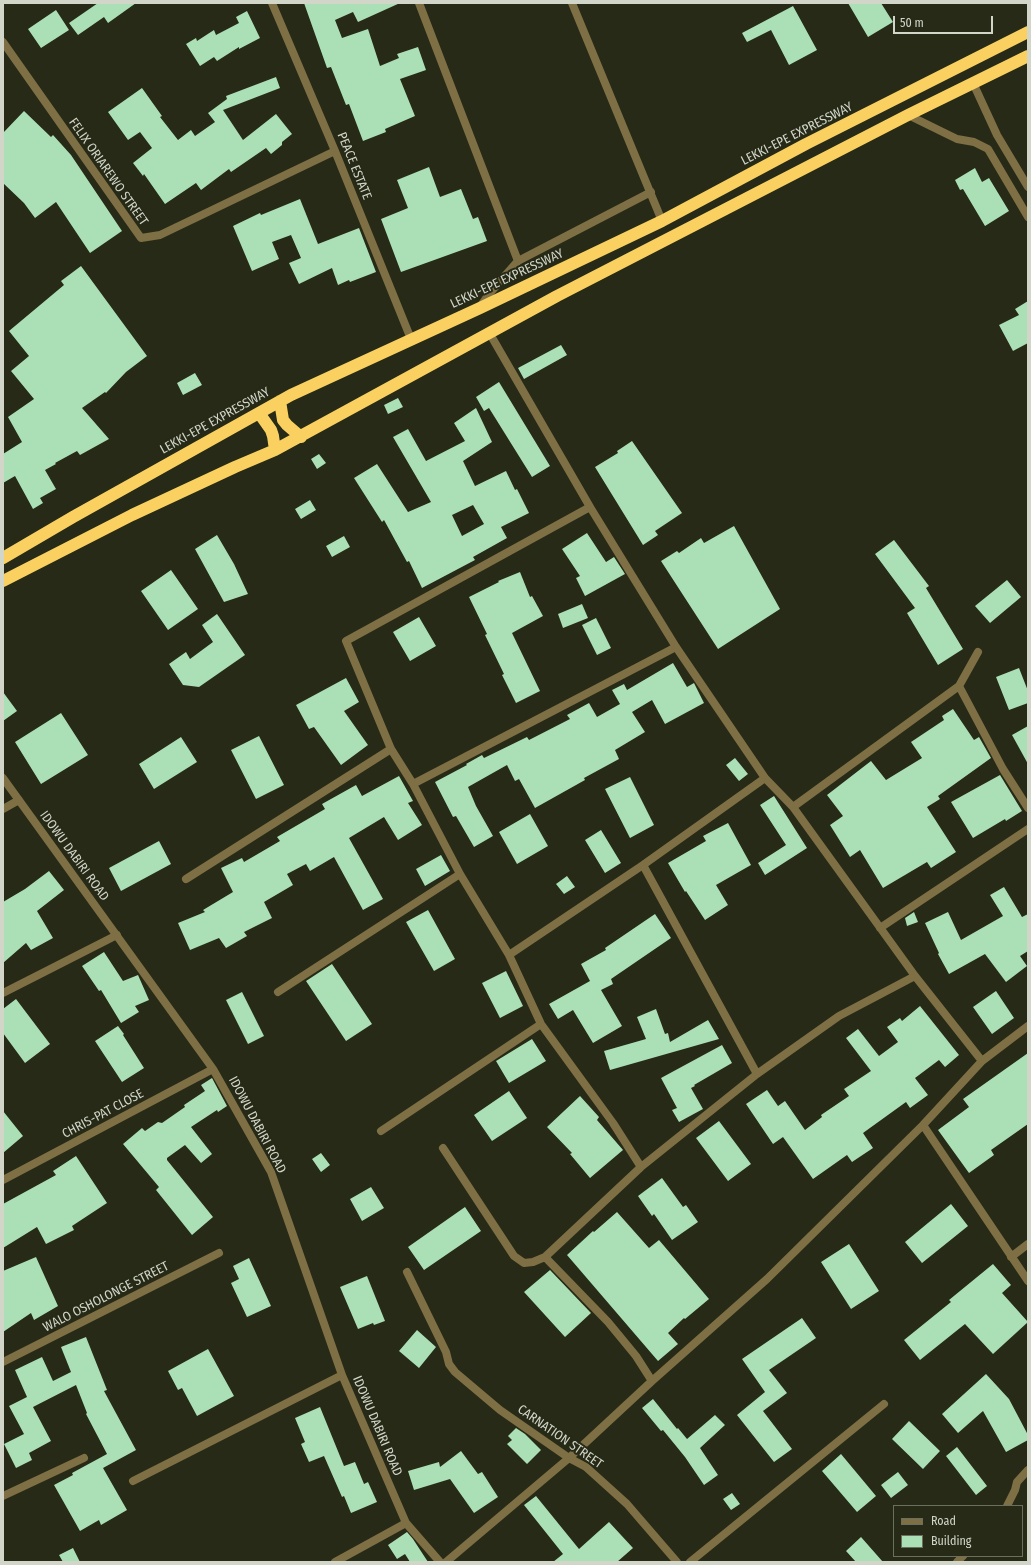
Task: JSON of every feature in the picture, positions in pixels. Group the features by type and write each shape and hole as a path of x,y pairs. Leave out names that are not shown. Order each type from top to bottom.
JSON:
{"highway":[{"name":"LEKKI-EPE EXPRESSWAY","path":"3,558 280,401 662,221 806,144 1028,32"},
{"path":"3,581 132,515 301,437 557,296 908,115 1028,56"},
{"path":"280,401 283,420 286,426 301,437"},
{"path":"259,413 271,430 275,450"}],"street":[{"name":"PEACE ESTATE","path":"272,3 335,151 412,339"},
{"path":"419,3 518,261"},
{"path":"572,3 662,221"},
{"name":"FELIX ORIAREWO STREET","path":"3,42 141,238 160,235 335,151"},
{"path":"972,83 997,134 1028,187"},
{"path":"908,115 957,139 974,142 988,149 1028,217"},
{"path":"480,308 489,294 518,261 650,192"},
{"path":"490,334 590,507 676,646 765,778 793,807 915,976 982,1061"},
{"path":"590,507 346,641 391,749 413,784 460,874 509,955 540,1024 613,1123 641,1167"},
{"path":"413,784 676,646"},
{"path":"793,807 959,686 978,652"},
{"path":"959,686 1003,769 1028,808"},
{"path":"186,879 391,749"},
{"name":"IDOWU DABIRI ROAD","path":"3,778 213,1069 271,1172 342,1375 406,1523 440,1562"},
{"path":"509,955 643,865 765,778"},
{"path":"3,808 19,800"},
{"path":"880,928 1028,829"},
{"path":"643,865 757,1074"},
{"path":"278,992 460,874"},
{"path":"3,993 117,935"},
{"path":"443,1148 514,1256 524,1263 533,1262 545,1257 641,1167 757,1074 839,1016 915,976"},
{"path":"381,1131 540,1024"},
{"path":"446,1562 569,1458 652,1381 767,1279 923,1125 982,1061 1028,1026"},
{"name":"CHRIS-PAT CLOSE","path":"3,1180 213,1069"},
{"path":"923,1125 1028,1281"},
{"path":"1011,1257 1028,1244"},
{"name":"WALO OSHOLONGE STREET","path":"3,1362 219,1253"},
{"path":"545,1257 608,1322 636,1356 652,1381"},
{"name":"CARNATION STREET","path":"407,1272 446,1352 449,1364 455,1372 500,1410 569,1458 586,1467 627,1504 677,1562"},
{"path":"133,1480 342,1375"},
{"path":"690,1562 884,1404"},
{"path":"3,1496 84,1458"},
{"path":"1008,1505 1015,1490 1017,1482 1028,1470"},
{"path":"335,1562 406,1523"}],"building":[{"path":"98,3 136,3 108,23 104,17 78,35 69,23"},
{"path":"304,3 400,3 358,22 353,12 335,20 342,38 368,29 380,66 399,58 397,54 418,47 426,70 400,79 415,116 385,129 386,132 363,141 349,104 346,105 331,67 327,68"},
{"path":"848,3 881,3 893,22 868,37"},
{"path":"793,6 817,50 789,65 771,30 747,42 742,33"},
{"path":"56,10 69,30 41,48 28,29"},
{"path":"247,11 260,38 239,49 239,47 217,61 214,57 200,66 186,44 196,38 197,41 214,30 216,35 239,23 236,17"},
{"path":"276,77 280,88 223,110 243,140 276,114 292,134 271,154 266,148 231,172 229,169 201,190 196,183 165,204 144,174 143,176 133,163 152,148 140,132 128,140 108,112 142,88 162,116 160,117 178,140 191,130 195,136 215,122 208,113 227,99 226,96"},
{"path":"24,111 51,137 53,135 71,155 122,231 90,253 56,202 35,218 24,203 3,183 3,133"},
{"path":"429,167 440,197 461,189 473,219 478,217 487,241 401,272 381,219 408,208 397,180"},
{"path":"975,168 982,182 989,178 1009,211 985,226 963,189 960,190 955,180"},
{"path":"300,199 318,244 359,228 376,272 338,285 332,268 299,284 289,263 301,258 291,235 272,242 279,259 252,271 233,226 260,213 261,215"},
{"path":"81,266 147,356 126,372 106,393 105,392 82,408 109,439 80,455 77,451 45,470 56,489 40,498 43,503 33,509 15,476 3,483 3,454 22,442 8,417 34,399 11,371 29,356 9,331 64,285 61,281"},
{"path":"1028,301 1028,343 1013,351 999,325 1019,315 1015,309"},
{"path":"561,345 567,355 524,379 518,368"},
{"path":"195,373 202,385 183,395 177,383"},
{"path":"499,382 550,466 532,477 489,408 484,411 476,397"},
{"path":"398,398 403,407 388,414 384,405"},
{"path":"476,408 492,442 463,461 475,486 506,471 515,490 517,489 529,513 501,527 507,538 473,557 475,560 422,588 409,561 407,562 384,520 382,522 354,478 377,464 408,512 431,502 393,437 408,429 426,461 465,441 454,423","holes":["473,505 484,524 462,536 452,515"]},
{"path":"632,441 682,513 655,531 658,535 643,545 595,467 618,453 617,451"},
{"path":"319,454 326,463 317,469 311,459"},
{"path":"310,500 316,510 301,519 295,509"},
{"path":"734,526 780,609 718,649 661,561 677,551 679,553 701,538 704,543"},
{"path":"587,533 606,562 614,557 625,574 585,596 576,578 580,576 562,549"},
{"path":"217,535 234,564 248,594 224,602 195,549"},
{"path":"344,536 350,547 332,557 326,546"},
{"path":"894,540 929,586 926,588 963,649 938,665 907,613 915,608 875,554"},
{"path":"171,570 198,609 168,630 141,591"},
{"path":"520,572 530,597 532,596 543,616 512,633 540,691 516,703 485,635 487,634 469,597 499,582 498,581"},
{"path":"1007,580 1021,597 990,623 975,606"},
{"path":"582,604 588,618 563,628 558,614"},
{"path":"217,614 245,655 199,687 183,685 169,664 186,652 190,659 213,642 202,625"},
{"path":"419,617 436,646 410,661 393,632"},
{"path":"596,618 611,648 597,655 582,625"},
{"path":"673,663 687,687 694,683 704,703 665,724 652,700 632,712 645,732 615,750 619,759 584,778 585,780 535,808 519,779 515,781 507,765 468,787 476,806 493,836 474,847 456,816 453,817 435,782 482,755 484,758 527,737 529,740 570,719 567,715 589,703 597,717 620,704 612,690 624,684 627,690"},
{"path":"1019,668 1028,691 1028,703 1009,710 996,677"},
{"path":"346,678 359,702 344,711 368,745 341,765 314,727 309,729 296,705"},
{"path":"3,692 17,711 3,721"},
{"path":"953,709 974,740 979,737 991,758 938,796 940,799 927,807 956,852 931,868 927,862 883,888 860,850 850,857 830,825 843,816 827,795 871,761 886,780 922,758 911,742 944,720 942,716"},
{"path":"61,713 88,755 41,784 15,742"},
{"path":"1028,726 1028,764 1012,735"},
{"path":"259,736 284,785 256,799 231,750"},
{"path":"181,737 197,762 154,789 139,764"},
{"path":"735,758 748,774 739,781 726,765"},
{"path":"1000,775 1022,811 973,838 951,802"},
{"path":"399,776 413,801 408,803 422,825 398,840 384,817 349,838 383,899 363,910 334,857 310,871 306,864 287,874 293,885 264,902 272,918 244,932 247,936 226,948 219,938 190,950 178,923 205,912 203,910 233,892 221,868 242,858 244,862 280,841 277,837 325,809 322,804 356,785 362,796"},
{"path":"630,777 654,825 630,838 605,789"},
{"path":"774,796 807,848 765,875 758,863 786,845 760,805"},
{"path":"530,814 548,846 517,864 499,832"},
{"path":"728,823 751,865 716,885 728,905 705,920 686,891 685,892 668,863 706,841 703,836"},
{"path":"601,830 621,863 605,873 585,840"},
{"path":"159,841 171,864 121,891 109,868"},
{"path":"441,855 450,871 425,886 416,869"},
{"path":"49,871 64,890 37,911 53,938 31,950 26,943 3,963 3,902 25,889"},
{"path":"567,876 575,887 564,894 556,884"},
{"path":"1004,887 1022,917 1028,914 1028,951 1020,956 1027,966 1006,982 985,954 949,974 938,954 939,953 925,923 948,912 961,940 1003,916 990,895"},
{"path":"428,910 455,959 434,971 406,922"},
{"path":"914,912 918,922 907,926 905,918"},
{"path":"655,914 671,938 611,979 613,984 601,990 622,1026 593,1043 573,1010 558,1019 549,1004 590,981 581,964 606,950 605,948"},
{"path":"104,952 123,981 138,975 149,1000 135,1006 139,1012 121,1023 101,990 99,991 82,966"},
{"path":"332,964 372,1024 346,1041 306,981"},
{"path":"506,971 523,1006 500,1018 482,983"},
{"path":"996,991 1014,1018 992,1034 973,1007"},
{"path":"242,992 264,1036 248,1044 226,1000"},
{"path":"16,999 50,1044 25,1063 3,1033 3,1009"},
{"path":"920,1006 959,1055 945,1067 939,1060 915,1078 928,1095 910,1108 906,1102 863,1133 873,1148 852,1162 847,1155 813,1179 783,1137 773,1144 746,1104 767,1090 778,1106 785,1101 805,1130 822,1117 821,1115 849,1096 844,1089 871,1071 846,1038 858,1029 879,1056 898,1042 887,1027 900,1018 902,1021"},
{"path":"656,1009 665,1034 668,1033 670,1042 708,1020 719,1039 610,1070 604,1051 646,1039 637,1017"},
{"path":"118,1026 144,1068 122,1082 95,1041"},
{"path":"532,1039 546,1061 509,1083 496,1061"},
{"path":"722,1045 732,1063 691,1088 703,1109 679,1122 672,1110 677,1108 661,1078"},
{"path":"1028,1053 1028,1124 991,1150 994,1155 969,1173 938,1130 969,1107 963,1099"},
{"path":"212,1078 227,1106 218,1112 217,1110 191,1127 212,1154 201,1163 185,1145 167,1158 167,1160 213,1217 192,1235 156,1190 159,1187 123,1144 142,1128 145,1131 158,1122 162,1123 185,1107 184,1105 205,1091 201,1085"},
{"path":"509,1091 527,1118 492,1141 474,1115"},
{"path":"580,1096 599,1117 597,1120 623,1150 590,1178 570,1154 572,1153 547,1127"},
{"path":"3,1111 23,1136 3,1153"},
{"path":"719,1121 751,1164 728,1181 696,1138"},
{"path":"321,1153 330,1165 321,1172 312,1159"},
{"path":"76,1156 107,1203 72,1226 74,1230 46,1244 37,1227 3,1248 3,1204 56,1175 53,1171"},
{"path":"662,1178 683,1207 686,1205 698,1222 672,1240 654,1214 652,1216 638,1196"},
{"path":"371,1187 384,1208 362,1221 350,1199"},
{"path":"951,1204 968,1226 922,1263 905,1242"},
{"path":"465,1207 481,1231 424,1270 408,1247"},
{"path":"617,1212 649,1248 659,1240 709,1299 685,1319 684,1318 668,1333 678,1344 658,1361 567,1255 593,1231 594,1232"},
{"path":"849,1244 879,1291 851,1309 821,1262"},
{"path":"36,1257 58,1306 34,1320 31,1313 3,1332 3,1271"},
{"path":"249,1258 271,1306 247,1317 231,1283 239,1279 233,1266"},
{"path":"993,1264 1011,1285 1002,1293 1028,1322 993,1354 965,1324 920,1360 904,1340 951,1302 949,1300"},
{"path":"550,1270 591,1313 565,1337 524,1292"},
{"path":"367,1276 385,1321 374,1325 373,1323 358,1329 340,1287"},
{"path":"802,1318 816,1338 769,1370 787,1393 763,1411 792,1449 774,1462 737,1415 765,1392 742,1359"},
{"path":"417,1330 436,1347 419,1368 399,1351"},
{"path":"86,1337 107,1390 104,1391 136,1450 103,1468 127,1510 101,1525 99,1520 80,1531 54,1485 73,1475 72,1473 107,1454 86,1414 87,1413 76,1385 33,1407 51,1441 29,1453 32,1460 16,1468 4,1444 24,1434 9,1406 27,1397 15,1370 42,1357 53,1381 71,1372 61,1347"},
{"path":"208,1349 234,1396 197,1416 182,1388 178,1390 168,1371"},
{"path":"986,1374 1009,1399 1028,1435 1028,1440 1006,1452 983,1411 958,1433 942,1414"},
{"path":"653,1399 687,1439 715,1415 725,1425 700,1448 718,1475 704,1485 685,1457 663,1430 661,1431 642,1408"},
{"path":"320,1407 344,1466 355,1462 364,1484 368,1482 377,1502 351,1513 344,1496 342,1497 324,1456 309,1462 301,1444 305,1442 295,1418"},
{"path":"909,1421 940,1451 923,1469 892,1439"},
{"path":"516,1428 525,1434 541,1450 527,1464 507,1444 512,1440 508,1436"},
{"path":"957,1447 987,1486 976,1495 946,1456"},
{"path":"461,1451 478,1474 482,1472 498,1497 474,1513 450,1479 414,1490 408,1471 439,1462 440,1467"},
{"path":"841,1454 876,1496 857,1512 822,1471"},
{"path":"898,1472 908,1485 891,1498 881,1485"},
{"path":"732,1493 740,1504 731,1510 723,1499"},
{"path":"536,1496 579,1549 609,1522 633,1548 617,1562 553,1562 563,1554 524,1505"},
{"path":"407,1532 428,1562 410,1562 405,1554 397,1559 388,1545"},
{"path":"861,1537 883,1562 856,1562 846,1551"},
{"path":"73,1548 80,1562 63,1562 59,1555"}]}
